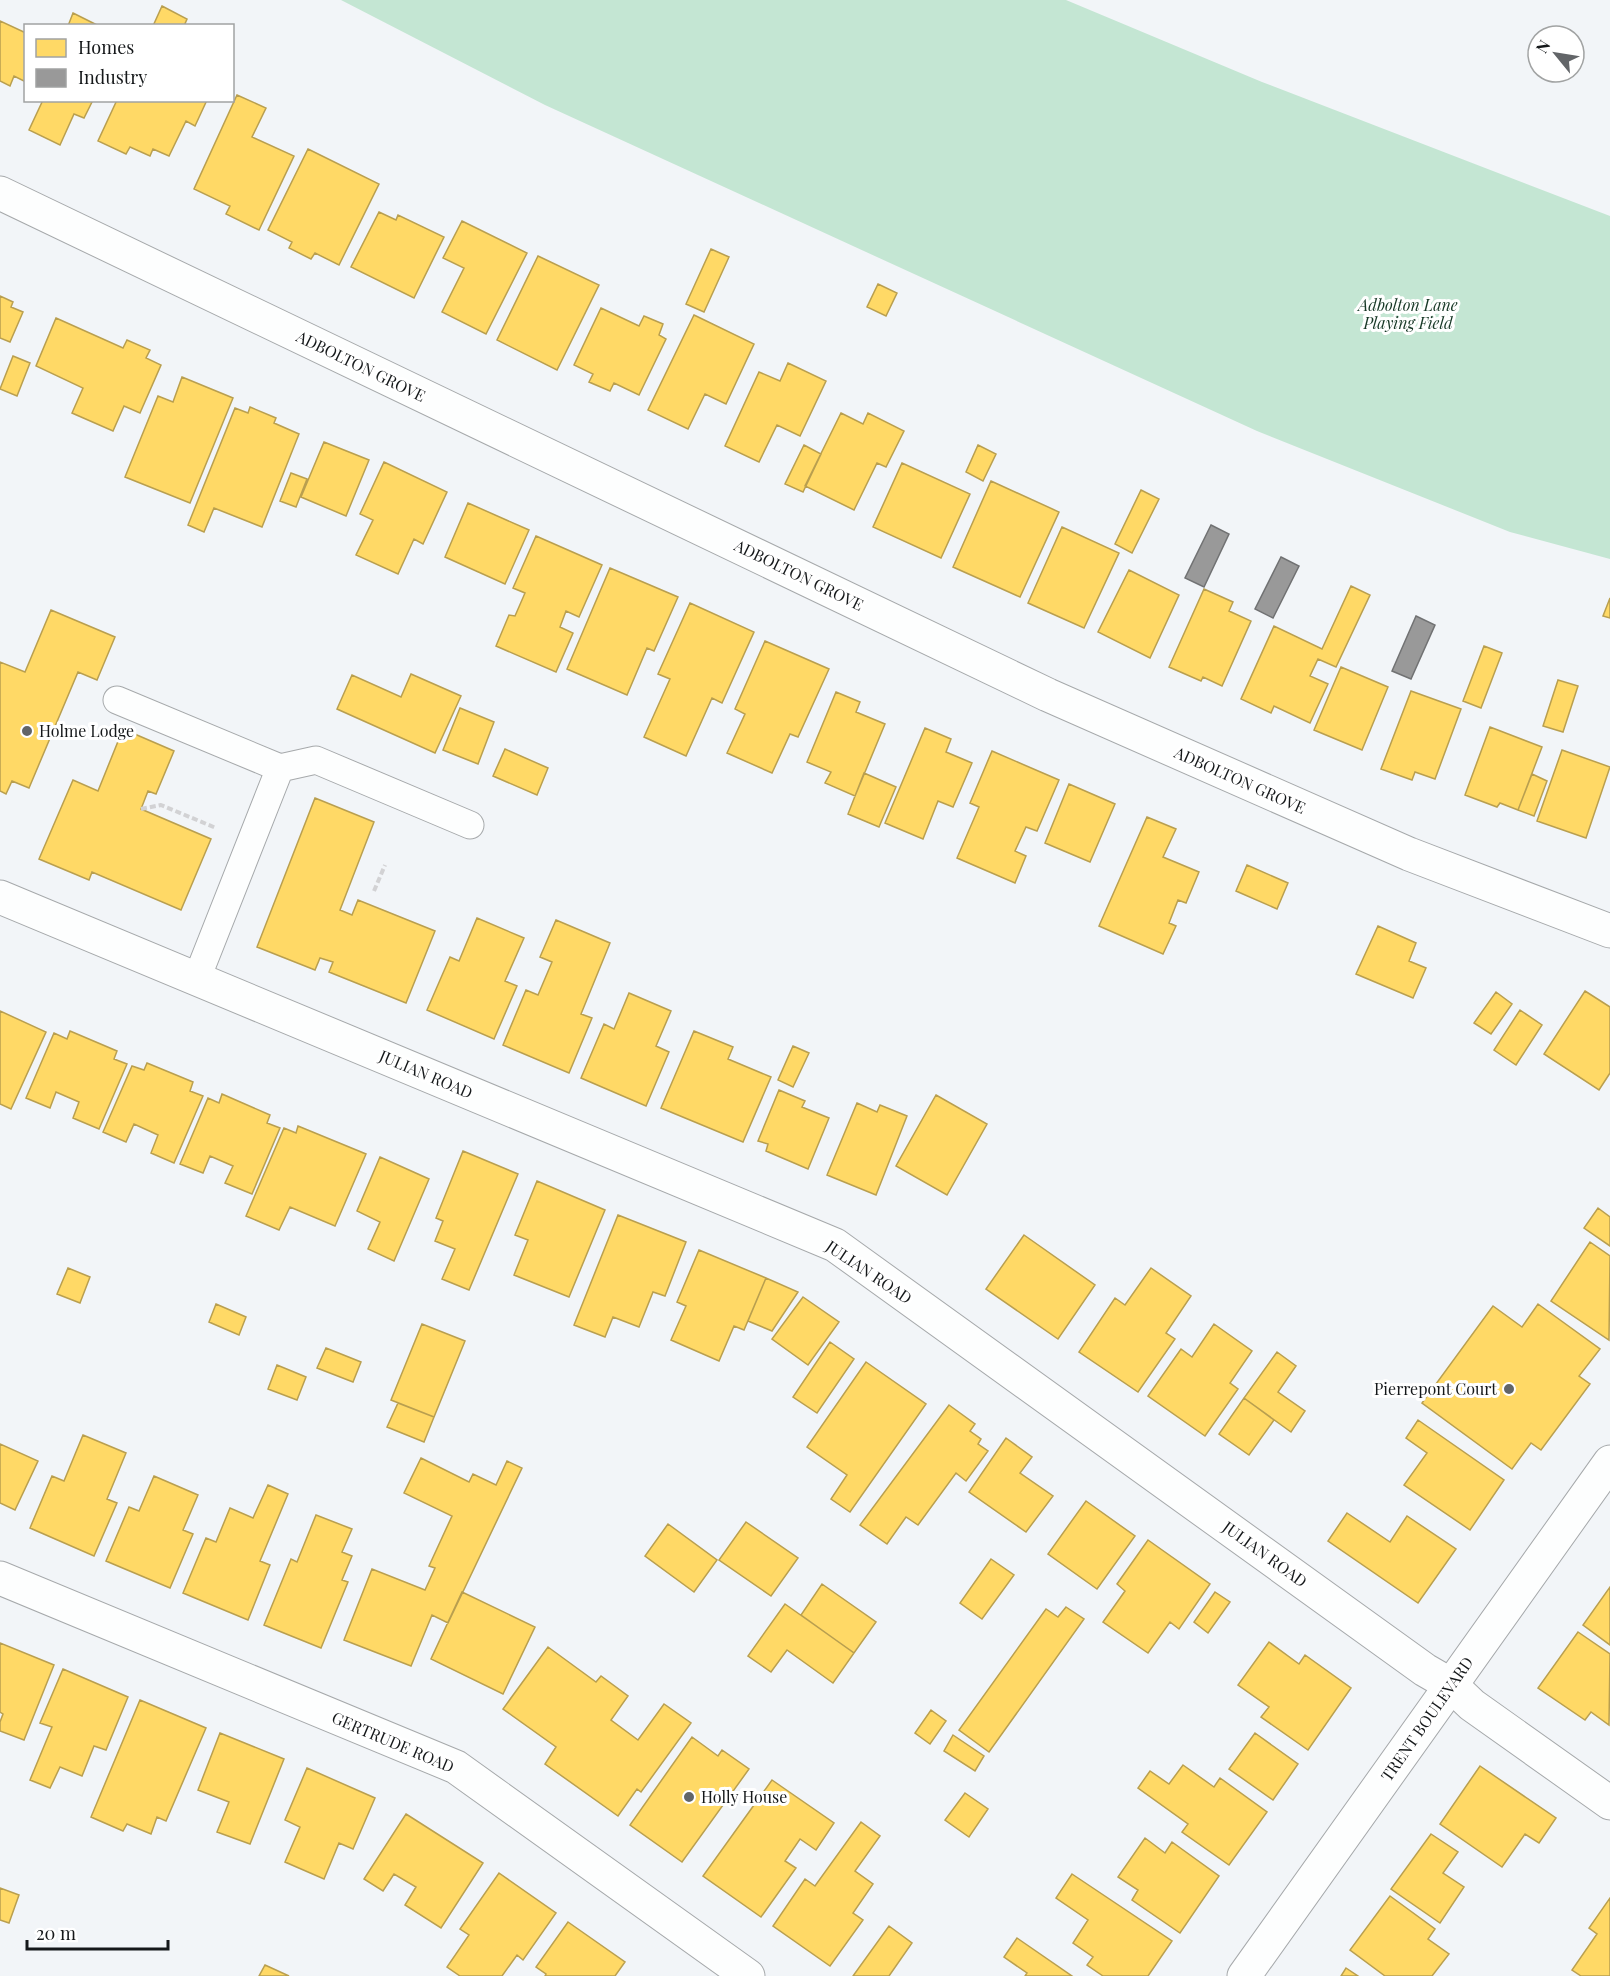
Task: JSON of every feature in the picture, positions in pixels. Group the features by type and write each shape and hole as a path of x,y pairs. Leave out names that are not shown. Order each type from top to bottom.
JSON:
{"street":[{"name":"ADBOLTON GROVE","path":"0,193 1048,695 1408,854 1610,931"},
{"name":"JULIAN ROAD","path":"0,897 835,1245 1425,1670 1451,1685 1472,1705 1610,1803"},
{"name":"TRENT BOULEVARD","path":"1244,1976 1610,1462"},
{"name":"GERTRUDE ROAD","path":"0,1578 456,1767 748,1976"}],"lane":[{"path":"117,700 280,768 316,760 470,825"},
{"path":"197,978 280,768"}],"path":[{"path":"141,809 161,805 218,828"},
{"path":"374,891 385,865"}],"green space":[{"name":"Adbolton Lane Playing Field","path":"341,0 1066,0 1262,82 1610,216 1610,559 1510,532 1257,431 545,105"}],"building: Homes":[{"path":"162,6 187,19 185,24 154,24"},
{"path":"73,13 95,24 69,24"},
{"path":"0,21 24,32 24,81 14,76 10,86 0,81"},
{"path":"237,95 266,108 252,137 294,156 259,230 226,214 230,206 194,189"},
{"path":"42,102 92,102 84,118 74,114 60,145 29,130"},
{"path":"116,102 206,102 195,126 186,121 169,156 153,149 150,156 130,147 126,154 98,141"},
{"path":"308,149 379,184 339,265 315,253 311,259 289,248 292,242 268,230"},
{"path":"379,212 396,220 398,215 444,237 414,298 351,267"},
{"path":"462,221 527,253 486,334 442,312 464,268 443,258"},
{"path":"711,249 729,257 704,312 686,304"},
{"path":"538,256 599,285 557,370 497,340"},
{"path":"878,284 897,293 886,316 867,307"},
{"path":"0,296 13,302 11,307 23,312 10,342 0,338"},
{"path":"601,308 639,326 644,316 663,324 659,335 666,339 639,395 614,383 610,391 589,382 593,374 574,365"},
{"path":"694,315 754,344 726,404 705,394 688,429 648,410"},
{"path":"56,318 123,348 127,340 150,350 146,358 161,365 140,413 124,406 113,431 72,413 83,388 36,366"},
{"path":"13,356 30,363 17,396 0,389"},
{"path":"788,363 826,381 800,436 777,425 759,462 725,446 759,372 780,381"},
{"path":"182,377 233,398 190,503 125,477 158,396 173,402"},
{"path":"250,407 276,418 274,423 299,434 262,527 214,508 204,532 188,525 235,408 248,413"},
{"path":"841,413 863,424 868,413 904,431 886,467 877,463 854,510 805,486"},
{"path":"324,442 369,460 346,516 301,497"},
{"path":"804,445 821,454 803,492 785,484"},
{"path":"978,445 996,454 983,481 966,472"},
{"path":"384,462 447,492 423,544 414,539 398,574 356,555 373,520 360,514"},
{"path":"902,463 970,494 941,558 873,527"},
{"path":"291,473 307,479 296,507 280,501"},
{"path":"991,481 1059,512 1020,597 953,567"},
{"path":"1141,490 1159,499 1132,553 1115,544"},
{"path":"468,503 529,530 505,584 445,557"},
{"path":"1062,527 1119,553 1084,628 1028,603"},
{"path":"536,536 602,565 579,617 566,611 560,627 573,633 556,672 496,646 509,615 515,616 525,593 513,588"},
{"path":"610,568 678,597 654,651 647,648 627,695 567,669"},
{"path":"1129,570 1179,595 1150,658 1098,632"},
{"path":"1351,586 1370,595 1336,667 1318,659 1310,676 1328,684 1310,723 1274,706 1271,713 1241,699 1274,626 1322,649"},
{"path":"1204,589 1233,602 1229,611 1251,621 1222,686 1203,677 1201,681 1169,667"},
{"path":"1610,598 1610,618 1603,616"},
{"path":"690,603 754,632 722,703 712,698 686,756 644,737 670,679 658,674"},
{"name":"Holme Lodge","path":"51,610 115,637 97,680 78,672 29,788 12,781 6,794 0,791 0,662 25,672"},
{"path":"765,641 829,669 798,737 790,734 772,773 727,753 745,714 735,709"},
{"path":"1484,646 1502,653 1481,708 1463,701"},
{"path":"1341,667 1388,687 1362,750 1314,730"},
{"path":"411,674 461,696 435,753 337,709 352,675 401,697"},
{"path":"1558,680 1578,686 1563,732 1543,726"},
{"path":"1411,691 1461,709 1435,779 1415,772 1412,780 1381,769"},
{"path":"836,692 860,702 856,712 885,724 855,796 825,783 831,772 807,762"},
{"path":"460,708 494,722 478,764 443,750"},
{"path":"1490,727 1542,747 1518,810 1500,803 1497,807 1465,795"},
{"path":"925,728 951,739 946,752 972,763 953,807 938,801 923,839 885,823"},
{"path":"123,729 174,751 156,794 148,791 141,809 211,839 181,910 92,872 89,880 39,859 73,780 98,791"},
{"path":"505,749 548,768 537,795 493,776"},
{"path":"1562,750 1610,767 1586,838 1537,821"},
{"path":"992,751 1059,780 1037,831 1026,827 1015,851 1026,856 1015,883 957,858 979,807 970,803"},
{"path":"864,773 896,787 879,827 848,814"},
{"path":"1532,774 1547,781 1534,816 1518,810"},
{"path":"1069,784 1115,804 1090,862 1045,843"},
{"path":"315,798 374,822 340,910 352,915 358,900 435,931 406,1003 329,972 333,962 320,958 315,970 257,947"},
{"path":"1147,817 1176,829 1163,857 1199,872 1186,903 1178,900 1169,923 1176,926 1163,954 1099,926"},
{"path":"1247,865 1288,883 1277,909 1236,891"},
{"path":"477,918 524,938 505,981 517,986 494,1039 427,1010 450,957 459,961"},
{"path":"556,920 610,943 581,1014 592,1018 569,1073 503,1045 526,990 538,995 552,962 540,957"},
{"path":"1378,926 1416,943 1409,961 1426,968 1413,998 1356,974"},
{"path":"1585,991 1610,1007 1610,1073 1599,1090 1544,1054"},
{"path":"1496,992 1512,1004 1491,1034 1474,1023"},
{"path":"629,993 671,1011 656,1046 669,1052 646,1106 581,1078 604,1024 614,1029"},
{"path":"1520,1010 1542,1025 1516,1065 1494,1050"},
{"path":"0,1011 46,1032 11,1109 0,1104"},
{"path":"70,1031 117,1051 114,1059 127,1064 99,1129 73,1118 79,1102 56,1092 50,1108 26,1098 54,1033 67,1039"},
{"path":"694,1031 733,1047 728,1059 771,1077 743,1142 661,1108"},
{"path":"793,1046 809,1053 793,1087 778,1080"},
{"path":"147,1063 193,1082 190,1091 203,1096 174,1163 151,1153 158,1135 134,1124 126,1142 103,1132 132,1066 144,1070"},
{"path":"779,1090 805,1101 802,1107 829,1118 808,1169 766,1151 768,1144 758,1141"},
{"path":"222,1094 270,1115 267,1123 280,1128 252,1194 225,1183 233,1166 210,1156 203,1173 180,1164 208,1098 219,1103"},
{"path":"936,1095 987,1124 947,1195 896,1166"},
{"path":"857,1103 877,1112 880,1105 907,1116 876,1195 827,1175"},
{"path":"298,1126 366,1154 335,1226 290,1207 279,1230 246,1216 284,1128 296,1133"},
{"path":"463,1151 518,1174 469,1290 442,1279 455,1249 435,1241 443,1221 436,1218"},
{"path":"380,1157 429,1179 394,1261 368,1249 380,1222 357,1211"},
{"path":"537,1181 605,1210 569,1297 514,1275 528,1240 515,1235"},
{"path":"1598,1208 1610,1217 1610,1246 1584,1228"},
{"path":"618,1215 686,1242 665,1296 653,1292 639,1327 613,1317 605,1337 574,1325"},
{"path":"1024,1235 1095,1285 1058,1339 986,1289"},
{"path":"1590,1242 1610,1256 1609,1340 1551,1301"},
{"path":"699,1250 766,1278 744,1330 734,1326 719,1361 671,1340 686,1306 677,1302"},
{"path":"68,1268 90,1277 80,1303 57,1294"},
{"path":"1151,1268 1191,1296 1166,1333 1175,1339 1138,1392 1079,1352 1115,1298 1125,1305"},
{"path":"766,1278 798,1292 772,1331 748,1321"},
{"path":"803,1297 839,1322 808,1365 772,1339"},
{"path":"216,1304 246,1317 239,1335 209,1322"},
{"name":"Pierrepont Court","path":"1538,1304 1600,1349 1579,1376 1590,1384 1541,1450 1531,1443 1512,1469 1422,1403 1493,1306 1522,1327"},
{"path":"422,1324 465,1341 434,1417 391,1400"},
{"path":"1214,1324 1252,1351 1230,1383 1238,1389 1205,1436 1148,1396 1181,1349 1192,1357"},
{"path":"830,1342 854,1359 817,1413 793,1397"},
{"path":"326,1348 361,1362 353,1382 317,1368"},
{"path":"1277,1352 1296,1366 1278,1392 1305,1411 1291,1432 1244,1398"},
{"path":"866,1362 926,1404 850,1512 831,1499 847,1475 807,1447"},
{"path":"277,1365 306,1377 297,1400 268,1389"},
{"path":"1244,1398 1274,1420 1249,1455 1219,1434"},
{"path":"398,1403 434,1417 424,1442 387,1427"},
{"path":"949,1405 975,1424 970,1431 981,1439 978,1444 988,1451 966,1481 956,1473 918,1525 906,1517 887,1544 860,1525"},
{"path":"1418,1420 1504,1480 1470,1530 1404,1485 1427,1453 1406,1438"},
{"path":"83,1435 126,1453 107,1499 117,1503 94,1556 30,1528 52,1476 64,1481"},
{"path":"1006,1438 1032,1457 1020,1473 1053,1496 1026,1532 969,1492"},
{"path":"0,1444 38,1461 15,1510 0,1503"},
{"path":"421,1458 469,1482 473,1474 496,1485 507,1461 522,1468 448,1623 432,1615 411,1666 344,1640 372,1569 425,1590 435,1568 429,1566 452,1516 404,1493"},
{"path":"154,1476 198,1495 183,1530 193,1534 170,1588 106,1561 129,1507 139,1511"},
{"path":"268,1485 288,1494 260,1561 270,1565 248,1620 183,1593 206,1538 216,1542 230,1508 253,1518"},
{"path":"1086,1501 1135,1536 1097,1589 1048,1554"},
{"path":"1347,1513 1390,1542 1407,1516 1456,1549 1418,1603 1328,1541"},
{"path":"316,1515 352,1529 342,1552 352,1556 342,1580 348,1582 321,1648 264,1625 291,1559 297,1562"},
{"path":"746,1522 798,1558 771,1596 719,1560"},
{"path":"668,1524 717,1560 694,1592 645,1556"},
{"path":"1148,1540 1210,1584 1179,1629 1170,1622 1148,1653 1103,1622 1125,1591 1117,1584"},
{"path":"991,1559 1014,1575 982,1619 960,1603"},
{"path":"822,1584 876,1622 854,1653 801,1615"},
{"path":"1610,1587 1610,1645 1583,1625"},
{"path":"462,1592 535,1627 503,1694 431,1659"},
{"path":"1215,1592 1230,1602 1208,1633 1194,1622"},
{"path":"785,1604 854,1653 833,1683 787,1650 771,1672 748,1656"},
{"path":"1066,1607 1084,1619 989,1752 959,1730 1046,1609 1058,1617"},
{"path":"1578,1632 1610,1654 1609,1725 1591,1712 1585,1720 1538,1688"},
{"path":"1269,1642 1299,1664 1305,1655 1351,1688 1308,1750 1261,1717 1269,1707 1238,1685"},
{"path":"0,1643 54,1665 24,1740 0,1731 3,1714 0,1712"},
{"path":"548,1647 596,1682 601,1676 628,1696 611,1720 638,1740 664,1704 691,1723 641,1792 637,1789 618,1816 545,1764 556,1747 503,1709"},
{"path":"63,1669 128,1697 106,1750 94,1746 82,1776 60,1767 50,1788 30,1780 52,1727 40,1723"},
{"path":"140,1700 206,1728 166,1821 157,1817 151,1834 127,1824 123,1831 91,1817"},
{"path":"931,1710 946,1721 930,1744 915,1733"},
{"path":"220,1733 284,1759 250,1844 217,1832 229,1802 198,1790"},
{"path":"1255,1733 1298,1764 1273,1800 1229,1769"},
{"path":"953,1735 984,1756 975,1771 944,1751"},
{"name":"Holly House","path":"692,1737 718,1756 722,1750 749,1769 682,1862 630,1825"},
{"path":"1183,1765 1214,1787 1220,1778 1267,1812 1229,1865 1182,1832 1188,1824 1138,1788 1150,1771 1169,1784"},
{"path":"1480,1766 1556,1818 1539,1843 1525,1834 1502,1867 1440,1824"},
{"path":"307,1768 375,1798 353,1849 339,1843 324,1879 285,1862 300,1827 285,1820"},
{"path":"772,1780 834,1823 816,1850 800,1839 785,1861 796,1868 761,1917 703,1876"},
{"path":"965,1793 988,1809 969,1837 945,1820"},
{"path":"406,1814 483,1863 441,1928 405,1905 416,1887 394,1874 383,1891 364,1879"},
{"path":"861,1822 880,1836 855,1871 873,1884 853,1913 863,1920 830,1966 773,1926 805,1879 815,1886"},
{"path":"1431,1834 1458,1852 1443,1873 1464,1887 1440,1923 1391,1889"},
{"path":"1145,1838 1165,1853 1172,1842 1219,1876 1180,1933 1132,1900 1138,1890 1118,1877"},
{"path":"499,1873 556,1913 523,1960 517,1955 502,1976 460,1976 447,1967 469,1935 460,1929"},
{"path":"1072,1874 1172,1941 1148,1976 1103,1976 1087,1965 1093,1957 1073,1943 1088,1920 1056,1898"},
{"path":"0,1888 19,1895 9,1923 0,1920"},
{"path":"1390,1896 1435,1929 1428,1939 1449,1954 1432,1976 1385,1976 1350,1950"},
{"path":"1610,1898 1610,1976 1581,1976 1572,1970 1597,1934 1589,1928"},
{"path":"568,1922 625,1962 615,1976 545,1976 546,1974 536,1967"},
{"path":"889,1926 912,1943 889,1976 853,1976"},
{"path":"1017,1938 1072,1976 1025,1976 1027,1973 1004,1957"},
{"path":"265,1965 289,1976 259,1976"},
{"path":"1346,1968 1358,1976 1341,1976"}],"building: Industry":[{"path":"1211,525 1229,534 1204,587 1185,578"},
{"path":"1281,557 1299,566 1273,618 1255,609"},
{"path":"1416,616 1435,625 1411,679 1392,671"}],"place":[{"name":"Holme Lodge","path":"27,731"},
{"name":"Pierrepont Court","path":"1509,1389"},
{"name":"Holly House","path":"689,1797"}]}
